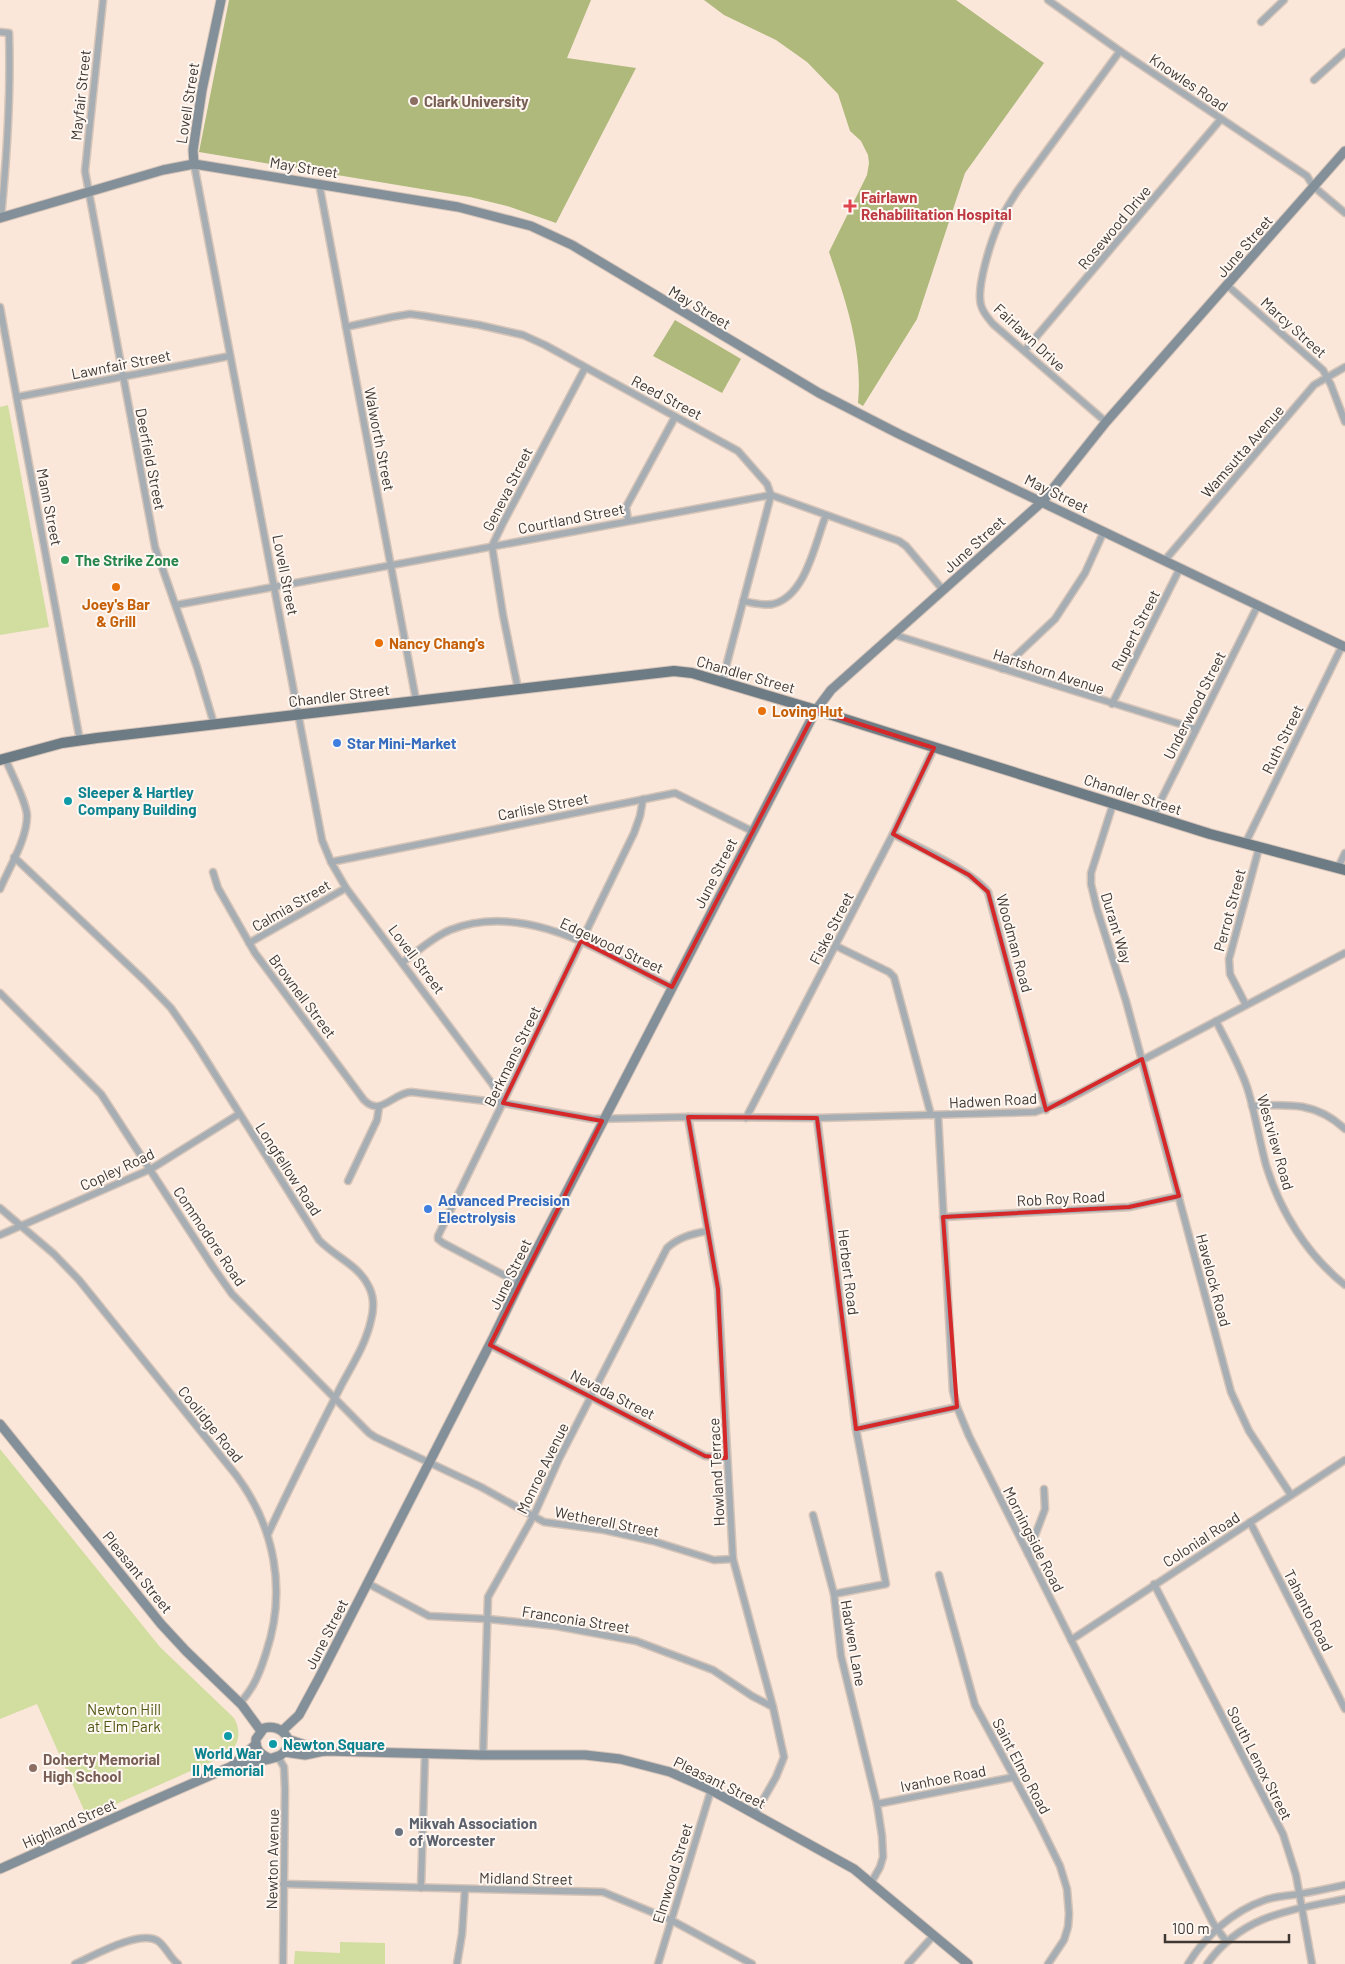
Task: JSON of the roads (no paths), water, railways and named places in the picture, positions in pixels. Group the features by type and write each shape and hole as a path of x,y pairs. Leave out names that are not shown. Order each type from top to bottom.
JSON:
{"main road":[{"name":"Chandler Street","path":"3,759 80,740 674,671 722,682 816,710 1244,844 1341,869"}],"street":[{"name":"Mayfair Street","path":"89,192 85,171 103,0"},
{"name":"Lovell Street","path":"221,0 202,90 193,150 194,164 319,831 331,862 346,888 493,1084 503,1103"},
{"name":"Knowles Road","path":"1048,0 1120,51 1307,176 1313,186 1345,212"},
{"path":"1261,22 1284,0"},
{"path":"0,32 9,33 10,73 7,147 1,218"},
{"name":"Fairlawn Drive","path":"1106,422 985,315 981,305 980,282 998,225 1018,190 1120,51"},
{"path":"1314,80 1345,52"},
{"name":"Rosewood Drive","path":"1026,350 1221,119"},
{"name":"June Street","path":"285,1735 319,1678 671,986 816,710 831,690 1043,501 1106,422 1228,286 1345,151"},
{"name":"May Street","path":"1,218 176,166 194,164 458,207 542,230 572,245 819,393 899,434 1344,646"},
{"name":"Walworth Street","path":"319,183 416,700"},
{"name":"Deerfield Street","path":"89,192 155,547 176,605 214,724"},
{"name":"Marcy Street","path":"1228,286 1318,364 1328,377 1345,422"},
{"name":"Mann Street","path":"0,307 80,740"},
{"name":"Reed Street","path":"346,327 410,314 523,335 546,345 675,417 718,438 738,451 767,484 772,495"},
{"name":"Lawnfair Street","path":"16,397 230,356"},
{"name":"Geneva Street","path":"518,688 503,615 492,546 585,368"},
{"name":"Wamsutta Avenue","path":"1165,560 1314,385 1345,368"},
{"path":"628,520 626,508 675,417"},
{"path":"722,682 772,495 899,541 906,546 943,590"},
{"name":"Courtland Street","path":"176,605 628,520 772,495"},
{"path":"743,601 771,604 782,601 791,595 801,582 826,515"},
{"path":"1002,669 1054,620 1085,573 1104,531"},
{"name":"Rupert Street","path":"1112,704 1180,568"},
{"name":"Underwood Street","path":"1153,816 1258,605"},
{"name":"Hartshorn Avenue","path":"895,634 1196,729"},
{"name":"Ruth Street","path":"1244,844 1344,646"},
{"name":"Fiske Street","path":"746,1118 893,834 934,748"},
{"path":"0,889 24,835 27,816 25,804 3,759"},
{"name":"Carlisle Street","path":"331,862 675,793 752,831"},
{"name":"Berkmans Street","path":"520,1283 438,1239 503,1103 510,1093 580,941 634,833 643,799"},
{"name":"Durant Way","path":"1113,804 1094,860 1091,884 1142,1059"},
{"name":"Woodman Road","path":"893,834 970,874 982,883 988,892 1046,1110"},
{"name":"Perrot Street","path":"1246,1005 1230,974 1229,959 1259,848"},
{"path":"1341,869 1345,853"},
{"name":"Longfellow Road","path":"14,857 145,981 170,1008 196,1044 319,1240 331,1252 355,1267 369,1288 373,1308 366,1338 268,1534"},
{"name":"Brownell Street","path":"213,872 218,888 255,953 364,1100 368,1104 379,1107"},
{"name":"Calmia Street","path":"249,943 346,888"},
{"name":"Edgewood Street","path":"403,962 433,939 449,931 484,922 503,921 526,924 580,941 671,986"},
{"path":"836,946 889,972 894,977 931,1116"},
{"name":"Hadwen Road","path":"604,1118 938,1116 1046,1110 1345,953"},
{"name":"Commodore Road","path":"0,993 102,1094 232,1294 369,1433 428,1463"},
{"name":"Westview Road","path":"1216,1021 1239,1068 1252,1106 1268,1170 1283,1207 1307,1245 1345,1285"},
{"name":"Havelock Road","path":"1142,1059 1236,1405 1249,1431 1291,1495"},
{"path":"348,1181 377,1120 379,1107 398,1095 411,1092 503,1103 593,1119 604,1118"},
{"path":"1252,1106 1276,1105 1311,1108 1328,1115 1345,1129"},
{"name":"Copley Road","path":"0,1235 151,1170 239,1114"},
{"name":"Morningside Road","path":"938,1116 953,1391 957,1407 969,1436 1217,1930 1226,1941"},
{"name":"Howland Terrace","path":"688,1117 718,1289 733,1558 773,1707 784,1757 776,1777 755,1814"},
{"name":"Herbert Road","path":"817,1118 856,1430"},
{"name":"Rob Roy Road","path":"943,1217 1130,1207 1179,1196"},
{"name":"Coolidge Road","path":"0,1208 54,1254 79,1280 249,1492 268,1534 274,1557 276,1610 274,1630 260,1671 249,1694 240,1703"},
{"name":"Monroe Avenue","path":"484,1755 488,1597 534,1516 590,1397 667,1248 676,1240 707,1231"},
{"name":"Nevada Street","path":"490,1345 705,1456 726,1458"},
{"path":"856,1430 957,1407"},
{"name":"Pleasant Street","path":"0,1424 161,1624 186,1652 240,1703 260,1731"},
{"name":"Hadwen Lane","path":"856,1430 886,1584 834,1594 841,1656 877,1804 882,1836 880,1867 871,1882"},
{"name":"Colonial Road","path":"1071,1640 1345,1461"},
{"name":"Wetherell Street","path":"428,1463 481,1487 544,1522 614,1532 653,1541 714,1560 733,1558"},
{"path":"1028,1554 1045,1509 1044,1489"},
{"path":"813,1515 834,1594"},
{"name":"Tahanto Road","path":"1250,1522 1345,1709"},
{"name":"Saint Elmo Road","path":"939,1575 975,1705 1060,1866 1067,1889 1070,1914 1068,1927 1064,1940 1048,1964"},
{"name":"Franconia Street","path":"367,1583 429,1616 488,1619 556,1626 636,1641 713,1670 752,1696 773,1707"},
{"name":"South Lenox Street","path":"1154,1584 1282,1834 1293,1863 1303,1907 1312,1964"},
{"path":"269,1727 278,1728 285,1735 277,1756 262,1755 258,1750 256,1744 260,1731 269,1727"},
{"name":"Pleasant Street","path":"285,1735 324,1751"},
{"name":"Highland Street","path":"232,1766 256,1744"},
{"name":"Pleasant Street","path":"277,1756 305,1755 324,1751 484,1755 585,1755 620,1759 670,1772 711,1790 842,1861 871,1882 968,1964"},
{"path":"421,1888 425,1754"},
{"name":"Highland Street","path":"0,1869 232,1766 277,1756"},
{"name":"Newton Avenue","path":"277,1756 284,1767 285,1782 283,1964"},
{"name":"Ivanhoe Road","path":"877,1804 1014,1777"},
{"name":"Elmwood Street","path":"658,1964 711,1790"},
{"name":"Midland Street","path":"283,1884 603,1892 671,1920 752,1964"},
{"path":"1188,1964 1217,1930 1234,1916 1264,1900 1345,1884"},
{"path":"456,1964 462,1934 464,1889"},
{"path":"1206,1964 1226,1941 1242,1929 1265,1917 1345,1899"},
{"path":"908,1964 934,1935"},
{"path":"74,1964 143,1937 157,1940 177,1964"}],"place":[{"name":"Clark University","path":"414,101"},
{"name":"Fairlawn Rehabilitation Hospital","path":"850,206"},
{"name":"The Strike Zone","path":"65,560"},
{"name":"Joey's Bar & Grill","path":"116,587"},
{"name":"Nancy Chang's","path":"379,643"},
{"name":"Loving Hut","path":"762,711"},
{"name":"Star Mini-Market","path":"337,743"},
{"name":"Sleeper & Hartley Company Building","path":"68,801"},
{"name":"Advanced Precision Electrolysis","path":"428,1209"},
{"name":"World War II Memorial","path":"228,1736"},
{"name":"Newton Square","path":"273,1744"},
{"name":"Doherty Memorial High School","path":"33,1768"},
{"name":"Mikvah Association of Worcester","path":"399,1832"}],"park label":[{"name":"Newton Hill at Elm Park","path":"124,1718"}]}
